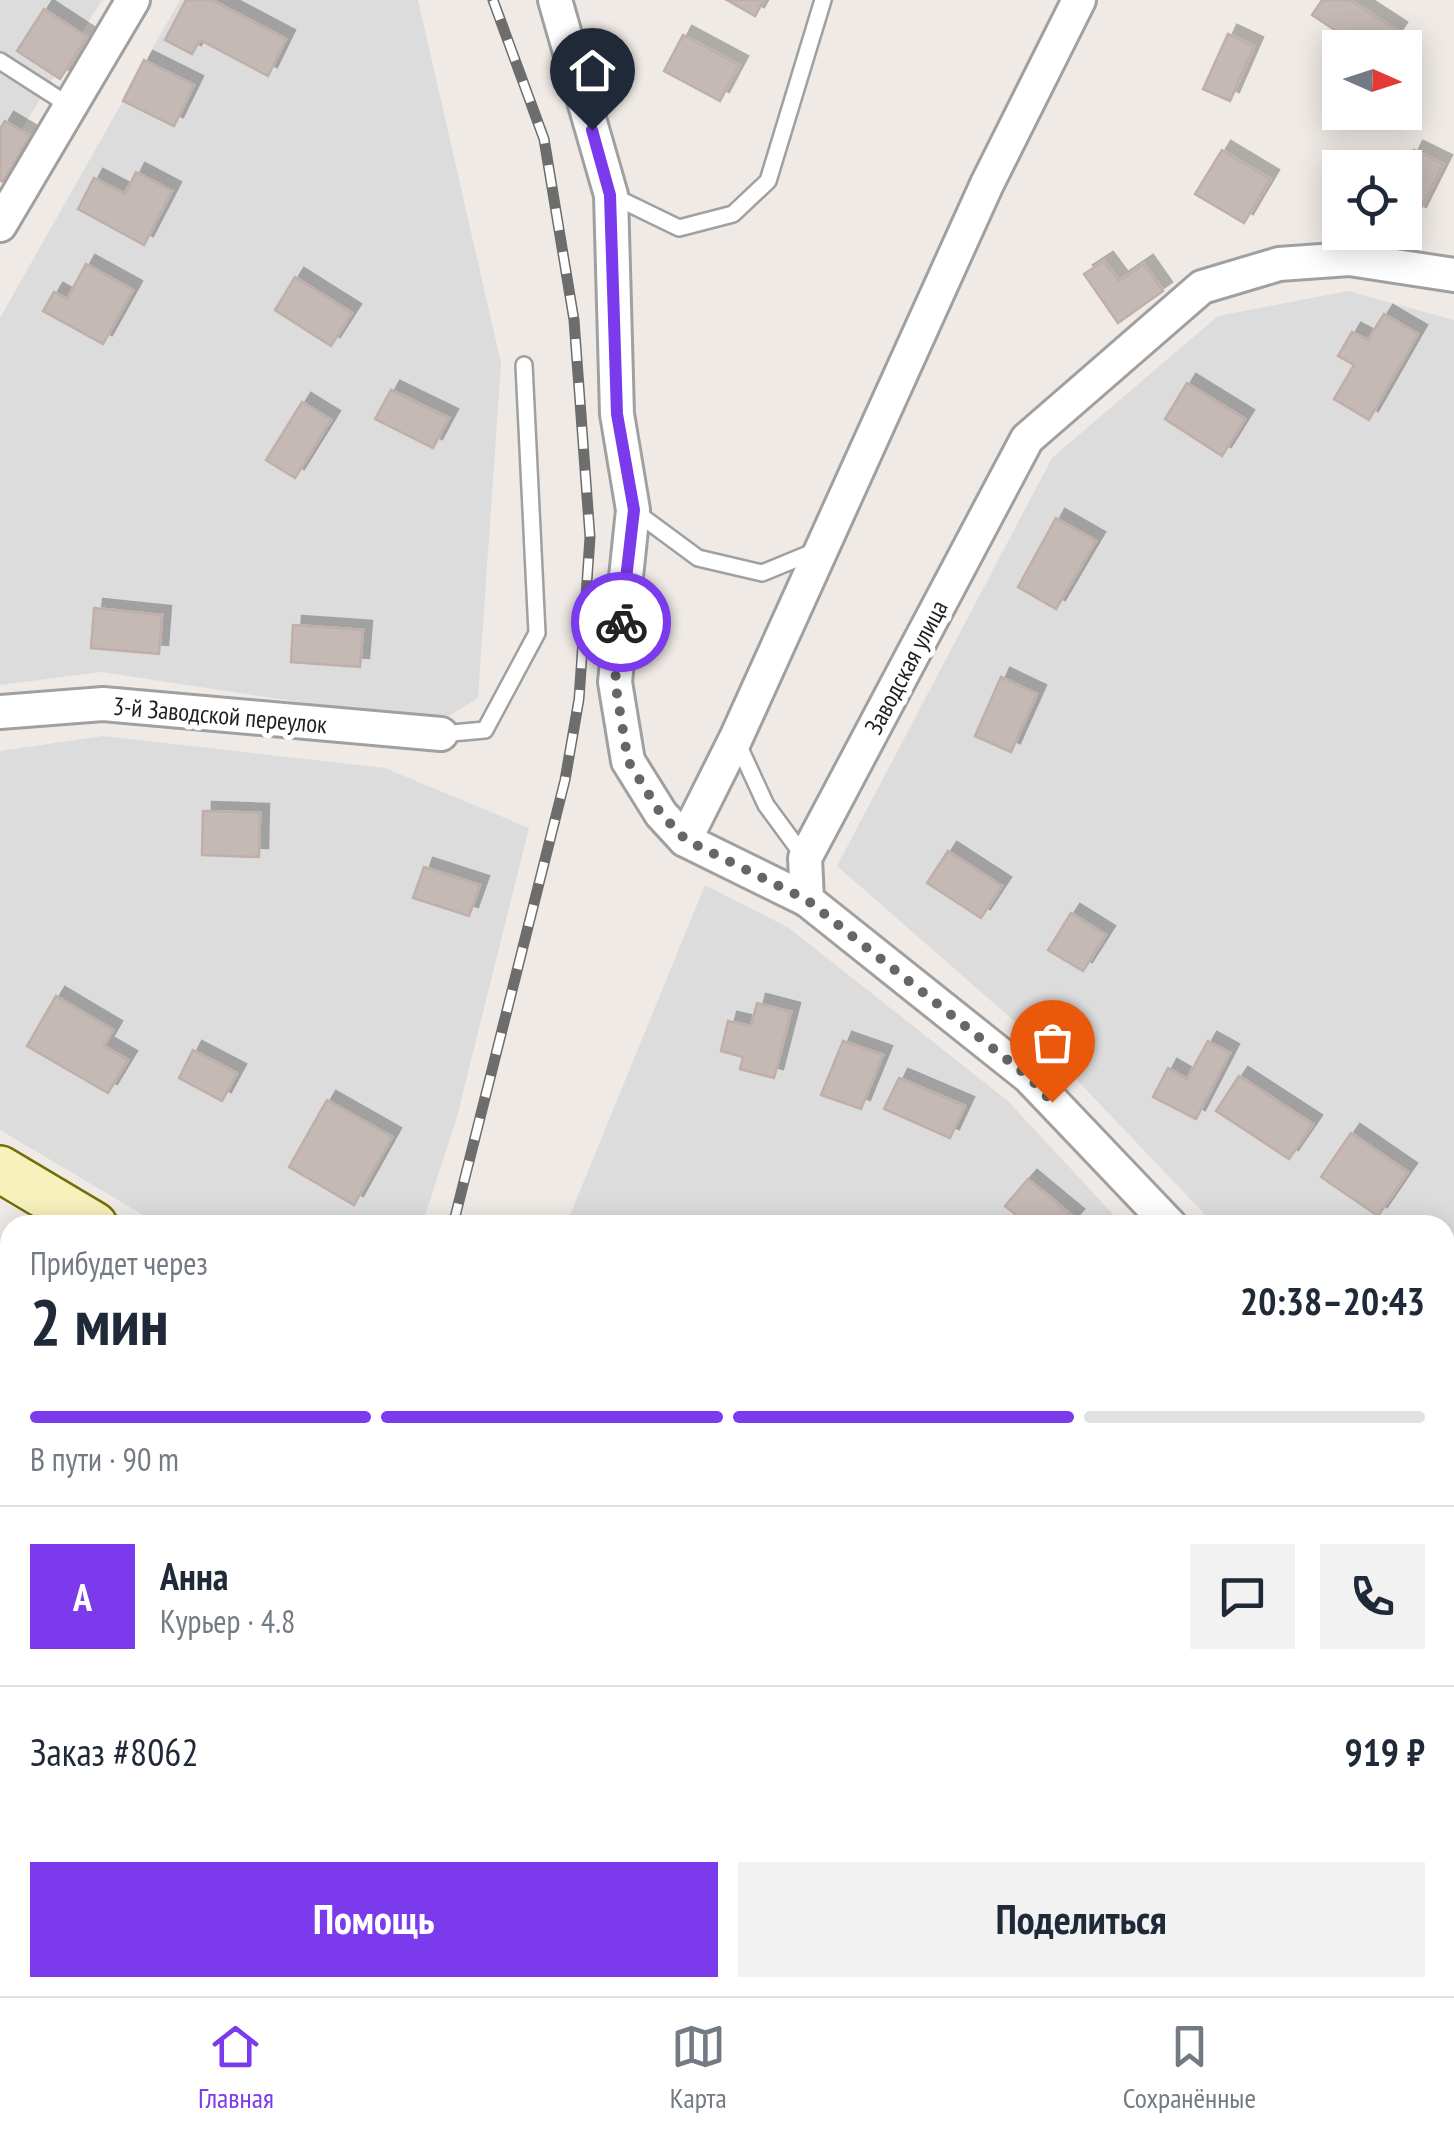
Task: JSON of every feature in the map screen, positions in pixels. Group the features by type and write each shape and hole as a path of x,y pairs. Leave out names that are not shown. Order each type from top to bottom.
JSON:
{"main road":[{"path":"0,1169 77,1215"}],"street":[{"path":"0,225 133,0"},
{"path":"555,0 610,195 617,414 634,510 615,682 628,761 661,814 686,840 807,900 1029,1077 1160,1215"},
{"path":"686,840 987,184 1079,0"},
{"name":"Заводская улица","path":"805,858 1027,438 1202,287 1279,264 1350,259 1454,275"},
{"name":"3-й Заводской переулок","path":"0,712 103,704 441,734"},
{"path":"805,858 807,900"}],"lane":[{"path":"610,195 678,228 733,214 768,182 823,0"},
{"path":"0,61 70,106"},
{"path":"441,734 485,730 536,634 524,365"},
{"path":"634,510 698,558 762,572 819,550"},
{"path":"736,738 766,805 805,858"}],"shaded area":[{"path":"0,0 102,0 0,164"},
{"path":"180,0 418,0 501,363 478,698 438,723 101,672 0,685 0,318"},
{"path":"1348,291 1454,320 1454,1215 1205,1215 1053,1055 837,866 1052,458 1218,316"},
{"path":"103,736 385,768 529,828 457,1117 425,1215 143,1215 0,1130 0,751"},
{"path":"705,885 789,928 1008,1101 1114,1215 570,1215"}],"building":[{"path":"186,0 212,0 286,39 268,76 200,40 192,54 165,40"},
{"path":"727,0 764,0 755,16"},
{"path":"1322,0 1350,0 1396,30 1335,30 1312,15"},
{"path":"44,9 87,37 60,79 17,51"},
{"path":"1228,34 1254,46 1230,101 1203,89"},
{"path":"683,35 739,65 720,101 664,71"},
{"path":"144,60 194,85 174,126 123,101"},
{"path":"5,121 30,136 3,182 0,129"},
{"path":"1222,150 1270,179 1244,223 1195,194"},
{"path":"1422,154 1443,164 1422,206"},
{"path":"136,172 172,191 144,245 78,209 94,178 125,194"},
{"path":"1104,261 1119,281 1144,264 1163,291 1118,323 1084,274"},
{"path":"86,264 133,290 103,344 43,311 54,292 67,299"},
{"path":"295,277 352,313 331,346 275,310"},
{"path":"1384,314 1418,334 1369,420 1334,399 1354,365 1338,356 1352,332 1368,340"},
{"path":"1187,383 1245,419 1222,456 1165,419"},
{"path":"391,390 449,418 433,448 375,419"},
{"path":"302,402 331,420 295,478 266,460"},
{"path":"1056,518 1096,541 1056,609 1018,587"},
{"path":"94,608 162,615 159,654 91,648"},
{"path":"293,625 363,630 360,667 291,662"},
{"path":"1001,677 1037,694 1011,752 975,736"},
{"path":"203,811 260,813 259,857 202,855"},
{"path":"948,851 1002,886 981,918 927,883"},
{"path":"424,867 480,885 469,916 413,898"},
{"path":"1071,913 1106,935 1083,971 1048,950"},
{"path":"56,996 113,1030 104,1046 128,1060 108,1093 27,1046"},
{"path":"757,1003 791,1012 774,1078 740,1069 743,1057 721,1051 728,1021 751,1026"},
{"path":"843,1041 883,1055 861,1109 821,1095"},
{"path":"1208,1041 1230,1053 1196,1119 1153,1097 1168,1068 1187,1079"},
{"path":"193,1050 237,1073 222,1101 179,1078"},
{"path":"1239,1076 1313,1124 1289,1159 1216,1111"},
{"path":"899,1078 965,1106 950,1138 884,1109"},
{"path":"327,1100 392,1137 354,1205 289,1167"},
{"path":"1351,1133 1408,1172 1379,1215 1321,1177"},
{"path":"1028,1179 1071,1215 1016,1215 1005,1206"}],"railway":[{"path":"456,1215 565,780 579,699 590,537 574,320 544,139 493,0"}],"way so far":[{"path":"621,622 615,682 628,761 661,814 686,840 807,900 1029,1077 1052,1102"}],"route":[{"path":"592,130 610,195 617,414 634,510 621,622"}]}
